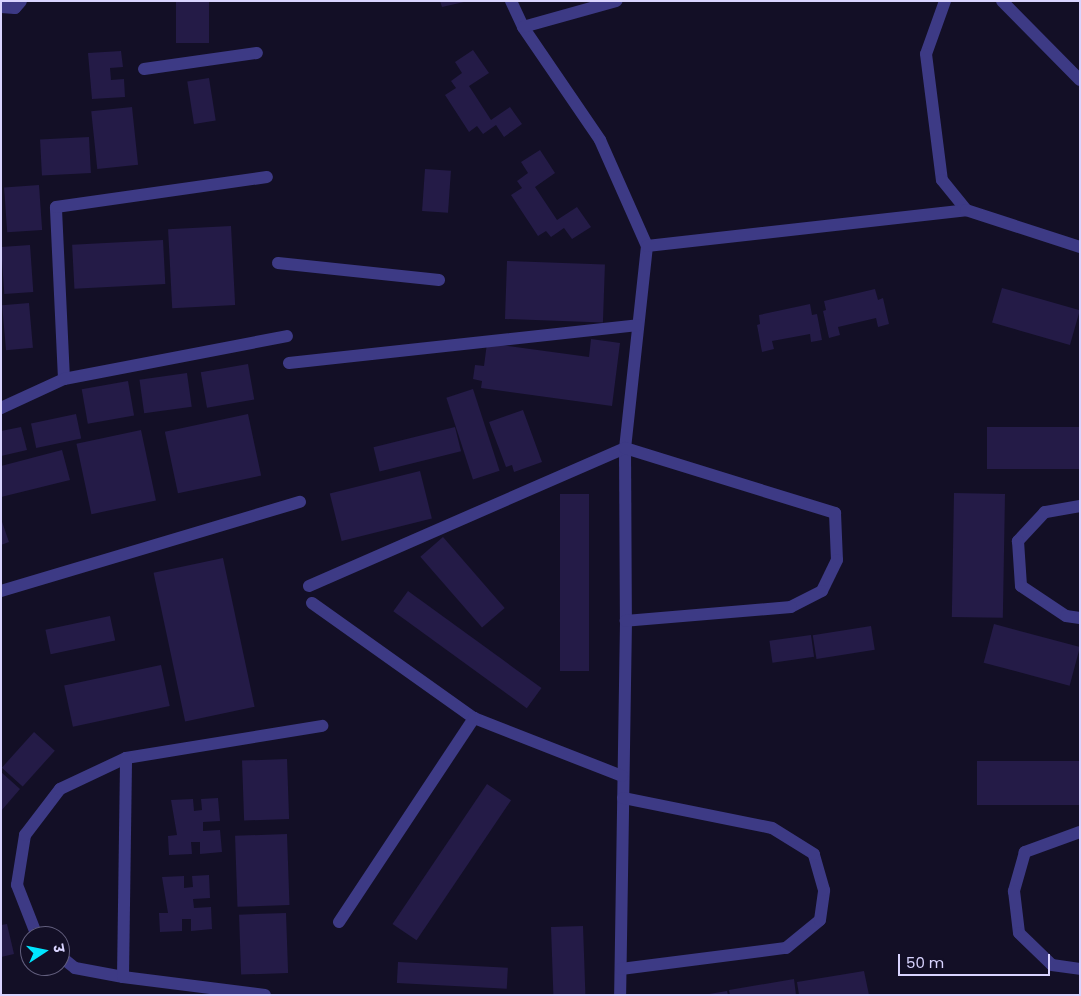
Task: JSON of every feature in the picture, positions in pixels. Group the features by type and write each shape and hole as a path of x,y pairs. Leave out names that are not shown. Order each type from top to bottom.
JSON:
{"street":[{"path":"1,7 15,8 21,1"},
{"path":"511,1 523,27 600,140 647,246 625,448 626,620 622,776 620,995"},
{"path":"523,27 616,1"},
{"path":"945,1 926,54 942,180 966,210"},
{"path":"1002,1 1080,80"},
{"path":"144,69 257,53"},
{"path":"64,379 56,207 267,177"},
{"path":"647,246 966,210 1080,247"},
{"path":"278,264 439,280"},
{"path":"289,363 638,325"},
{"path":"1,408 64,379 287,336"},
{"path":"309,586 625,448 835,513 836,560 822,591 791,607 626,620"},
{"path":"1,591 300,502"},
{"path":"1080,506 1045,512 1018,541 1021,586 1066,616 1080,618"},
{"path":"312,603 474,718 622,776"},
{"path":"339,922 474,718"},
{"path":"33,926 17,885 25,835 60,789 126,758 322,726"},
{"path":"123,977 126,758"},
{"path":"621,969 786,948 820,920 824,890 814,854 772,828 623,798"},
{"path":"1080,832 1025,852 1014,892 1019,934 1052,965 1080,969"},
{"path":"70,964 75,968 123,977 265,995"}],"building":[{"path":"176,1 209,1 209,43 176,43"},
{"path":"440,1 464,1 464,2 442,7"},
{"path":"473,50 489,73 469,86 491,120 510,107 522,124 504,137 496,125 483,134 477,126 469,132 445,95 456,88 451,81 462,73 455,62"},
{"path":"121,51 123,67 110,68 111,80 124,79 125,97 92,99 88,53"},
{"path":"209,78 216,120 194,124 187,81"},
{"path":"132,107 138,165 97,169 91,111"},
{"path":"89,137 91,173 42,176 40,140"},
{"path":"540,150 555,173 535,187 557,220 577,207 591,227 572,239 564,228 551,237 546,231 538,236 511,195 522,188 517,181 528,173 521,162"},
{"path":"425,169 451,171 448,213 422,211"},
{"path":"39,185 42,230 7,232 4,187"},
{"path":"231,226 235,305 172,308 168,229"},
{"path":"163,240 165,284 74,289 72,245"},
{"path":"30,245 33,292 4,294 1,247"},
{"path":"507,261 605,264 603,322 505,319"},
{"path":"1002,288 1080,310 1070,345 992,323"},
{"path":"875,289 878,300 883,298 889,324 878,327 876,318 838,327 840,335 829,338 823,311 826,310 824,301"},
{"path":"29,303 33,348 6,350 2,305"},
{"path":"810,304 812,315 817,314 822,340 811,342 810,334 772,341 774,349 762,352 757,325 760,324 759,315"},
{"path":"591,339 620,343 612,406 481,388 482,381 473,379 475,365 484,366 487,343 589,357"},
{"path":"248,364 254,399 207,408 201,372"},
{"path":"187,373 192,407 144,413 139,380"},
{"path":"128,381 134,415 88,424 82,389"},
{"path":"473,389 500,471 473,479 446,398"},
{"path":"523,410 542,462 514,472 512,465 506,467 489,422"},
{"path":"76,414 81,438 36,448 31,424"},
{"path":"248,414 261,476 178,493 165,432"},
{"path":"21,427 27,450 1,456 1,431"},
{"path":"455,427 461,451 380,472 373,447"},
{"path":"987,427 1080,427 1080,469 987,469"},
{"path":"141,430 156,500 91,514 76,444"},
{"path":"62,450 70,480 1,497 1,466"},
{"path":"420,471 432,519 342,541 330,493"},
{"path":"954,493 1005,494 1003,618 952,617"},
{"path":"560,494 589,494 589,671 560,671"},
{"path":"1,519 9,542 1,545"},
{"path":"443,537 505,608 482,628 420,557"},
{"path":"223,558 255,707 185,721 154,573"},
{"path":"408,591 541,688 527,708 393,611"},
{"path":"110,616 115,640 51,654 45,630"},
{"path":"994,624 1080,647 1070,686 984,663"},
{"path":"871,626 875,650 816,659 813,635"},
{"path":"811,635 814,657 772,663 769,641"},
{"path":"161,665 170,706 73,727 64,686"},
{"path":"34,732 55,751 23,786 2,768"},
{"path":"287,759 289,819 244,821 242,761"},
{"path":"977,761 1080,761 1080,805 977,805"},
{"path":"1,772 20,789 1,811"},
{"path":"487,784 511,800 417,940 392,924"},
{"path":"218,798 220,821 203,822 203,831 220,830 222,852 200,854 200,842 191,842 192,854 169,855 168,836 177,835 171,800 193,799 194,811 202,810 201,799"},
{"path":"287,834 289,905 238,907 235,836"},
{"path":"209,875 210,898 193,899 194,908 211,907 212,929 191,931 191,919 182,919 182,931 160,932 159,913 168,913 162,877 184,876 184,888 193,887 192,876"},
{"path":"286,913 288,973 241,975 239,915"},
{"path":"7,924 14,954 1,957 1,925"},
{"path":"583,926 585,995 553,995 551,927"},
{"path":"398,962 508,968 507,989 397,983"},
{"path":"864,971 869,995 799,995 797,982"},
{"path":"794,979 796,995 730,995 729,990"},
{"path":"727,991 728,995 709,995 709,994"}]}
